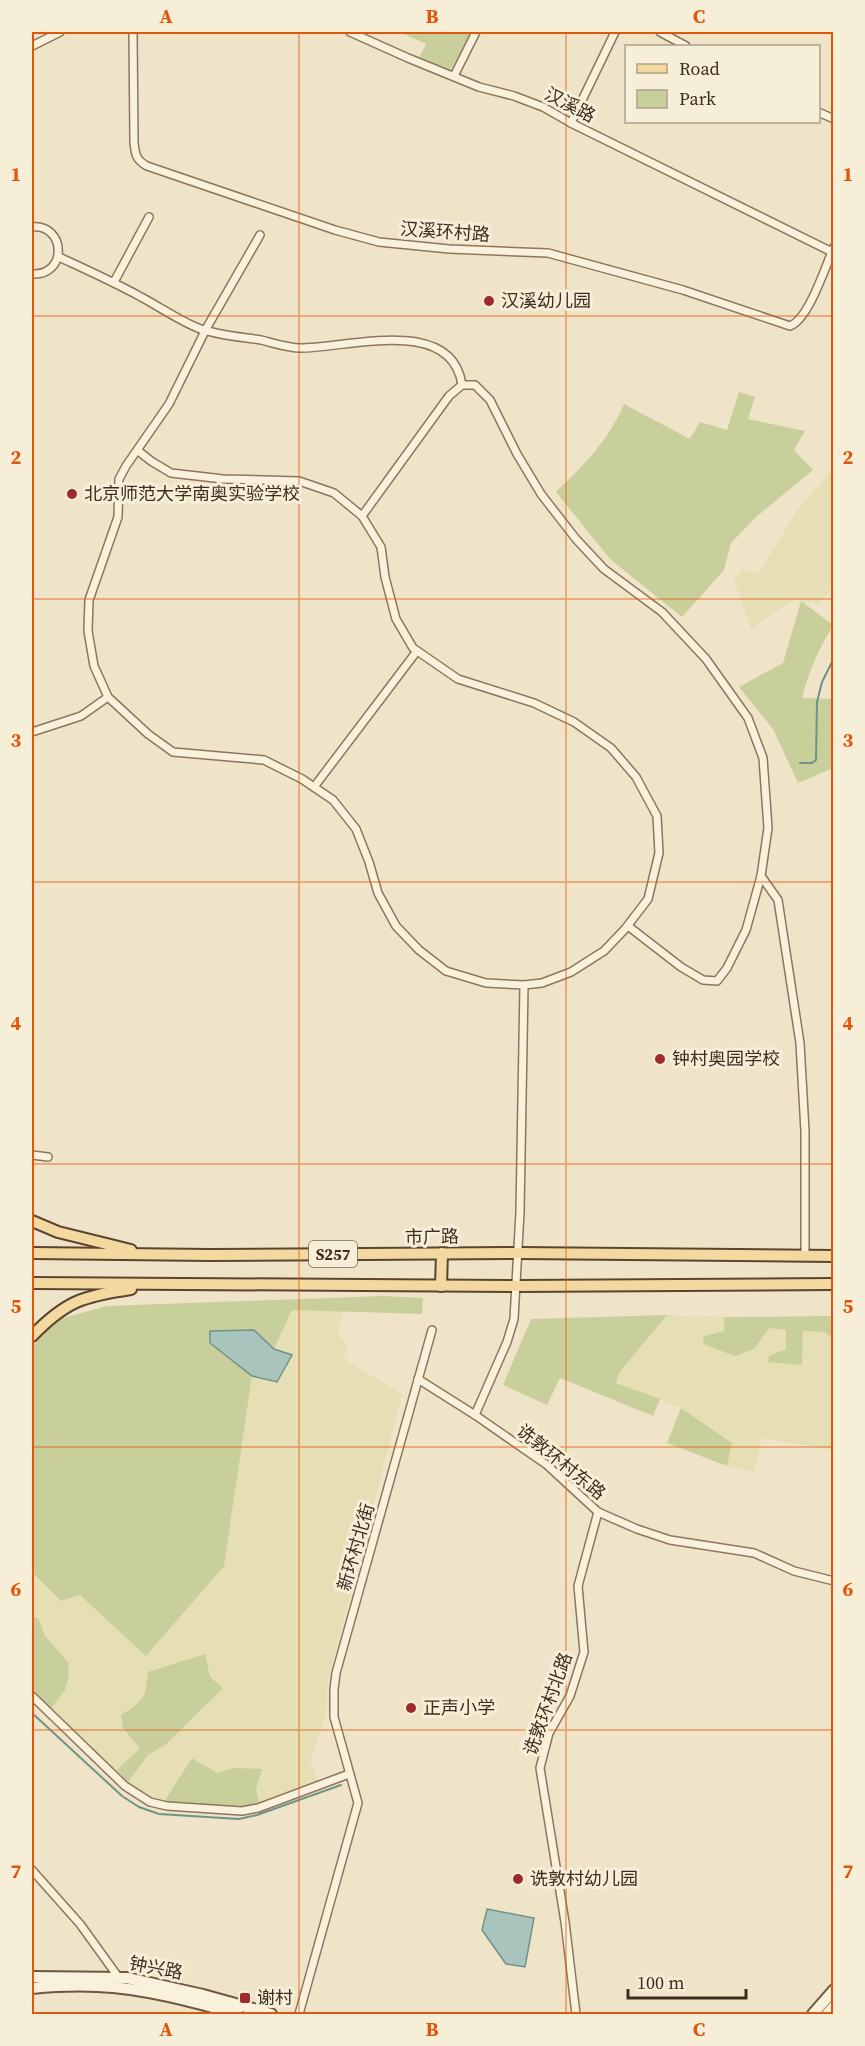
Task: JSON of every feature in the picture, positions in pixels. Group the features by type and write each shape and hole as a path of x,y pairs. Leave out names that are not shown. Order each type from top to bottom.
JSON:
{"main road":[{"path":"32,1221 58,1232 148,1255"},
{"name":"市广路","path":"32,1253 148,1255 518,1253 834,1256"},
{"path":"441,1286 442,1253"},
{"name":"S257","path":"32,1282 441,1286 834,1284"},
{"path":"32,1336 60,1310 90,1295 160,1284"},
{"name":"钟兴路","path":"32,1977 119,1978 193,1993 271,2014"},
{"name":"钟兴路","path":"32,1988 98,1986 131,1989 238,2014"},
{"path":"813,2014 834,1990"},
{"path":"827,2014 834,2006"}],"street":[{"path":"32,46 60,32"},
{"name":"汉溪环村路","path":"133,32 134,142 135,155 139,161 147,166 335,230 379,242 449,249 548,253 683,290 790,326 797,324 805,313 833,251"},
{"name":"汉溪路","path":"350,32 479,87 524,99 543,107 571,123 833,251"},
{"path":"454,76 476,32"},
{"path":"571,123 615,32"},
{"path":"660,32 684,45"},
{"path":"820,112 834,119"},
{"path":"114,282 149,217"},
{"path":"32,227 44,228 51,232 58,246 59,257 45,272 32,274"},
{"path":"137,450 171,473 223,479 299,481 334,493 362,516 381,547 385,577 396,619 413,648 458,679 534,703 574,722 611,748 636,777 657,816 659,854 648,899 628,926 604,951 571,972 542,983 524,985 486,983 446,971 419,950 396,926 378,893 356,829 333,801 302,779 264,760 172,752 148,734 108,697 94,666 88,631 89,600 118,517 119,479 137,450 169,404 206,330 260,235"},
{"path":"59,257 114,282 198,328 206,330 300,348 364,342 414,341 432,346 445,354 456,366 462,385"},
{"path":"362,516 449,396 462,385 475,385 490,400 517,454 541,494 576,539 604,569 662,612 706,659 748,718 763,758 768,828 761,876 746,930 727,968 717,981 703,980 681,967 628,926"},
{"path":"314,787 417,651"},
{"path":"32,732 81,716 108,697"},
{"path":"761,876 778,900 800,1043 805,1131 805,1256"},
{"path":"475,1415 507,1342 514,1319 518,1253 524,985"},
{"path":"32,1155 48,1157"},
{"name":"新环村北街","path":"299,2014 358,1803 334,1717 336,1673 432,1330"},
{"name":"诜敦环村东路","path":"418,1379 475,1415 547,1466 598,1512 670,1540 754,1553 794,1571 834,1581"},
{"name":"诜敦环村北路","path":"576,2014 565,1923 540,1768 549,1733 570,1696 584,1652 578,1586 598,1512"},
{"path":"32,1696 125,1786 150,1802 167,1806 242,1811 258,1808 349,1774"},
{"path":"32,1870 80,1924 119,1978"}],"shaded area":[{"path":"833,469 833,587 820,603 793,600 751,629 734,580 742,570 759,573 796,512"},
{"path":"292,1310 344,1310 338,1334 347,1344 344,1359 402,1394 328,1680 326,1715 310,1761 318,1781 259,1804 241,1807 164,1802 143,1794 128,1782 32,1690 32,1572 61,1601 80,1595 224,1566 252,1376 277,1382 292,1355 274,1349"},
{"path":"667,1315 724,1317 724,1331 704,1336 754,1349 769,1328 786,1330 786,1349 769,1356 802,1365 803,1331 824,1332 833,1338 833,1450 762,1438 754,1472 727,1466 732,1443 681,1408 616,1383 619,1373"}],"green space":[{"path":"400,32 471,32 450,71 419,58 426,44"},
{"path":"739,392 755,397 748,419 805,431 794,450 813,470 756,517 731,543 724,570 682,617 610,559 556,492 595,451 611,429 624,404 690,439 700,422 727,430"},
{"path":"801,601 833,625 815,660 802,698 833,699 834,765 833,768 798,783 773,729 739,687 783,663"},
{"path":"383,1296 423,1298 422,1314 292,1310 274,1349 254,1330 210,1343 252,1376 224,1566 146,1656 80,1595 61,1601 32,1572 32,1347 43,1334 63,1318 107,1306"},
{"path":"667,1315 619,1373 616,1383 660,1399 653,1416 560,1378 547,1405 503,1385 531,1319"},
{"path":"833,1316 833,1338 824,1332 803,1331 802,1365 768,1362 769,1356 786,1349 786,1330 769,1328 754,1349 735,1356 703,1344 704,1336 724,1331 724,1317"},
{"path":"681,1408 732,1443 727,1466 667,1443"},
{"path":"32,1616 38,1618 45,1636 68,1662 69,1675 65,1690 51,1708 32,1690"},
{"path":"205,1654 210,1677 223,1688 165,1745 148,1755 128,1782 117,1770 140,1748 123,1728 121,1715 142,1698 148,1672"},
{"path":"192,1758 217,1773 234,1768 262,1769 256,1789 259,1804 241,1807 164,1802"}],"water":[{"path":"254,1330 274,1349 292,1355 277,1382 252,1376 210,1343 210,1331"},
{"path":"487,1909 534,1918 525,1967 506,1964 482,1930"}],"waterway":[{"path":"800,763 812,763 816,760 817,702 822,682 834,658"},
{"path":"32,1713 122,1796 139,1807 159,1814 239,1819 257,1815 341,1785"}],"place":[{"name":"汉溪幼儿园","path":"489,301"},
{"name":"北京师范大学南奥实验学校","path":"72,494"},
{"name":"钟村奥园学校","path":"660,1059"},
{"name":"正声小学","path":"411,1708"},
{"name":"诜敦村幼儿园","path":"518,1879"},
{"name":"谢村","path":"245,1998"}]}
